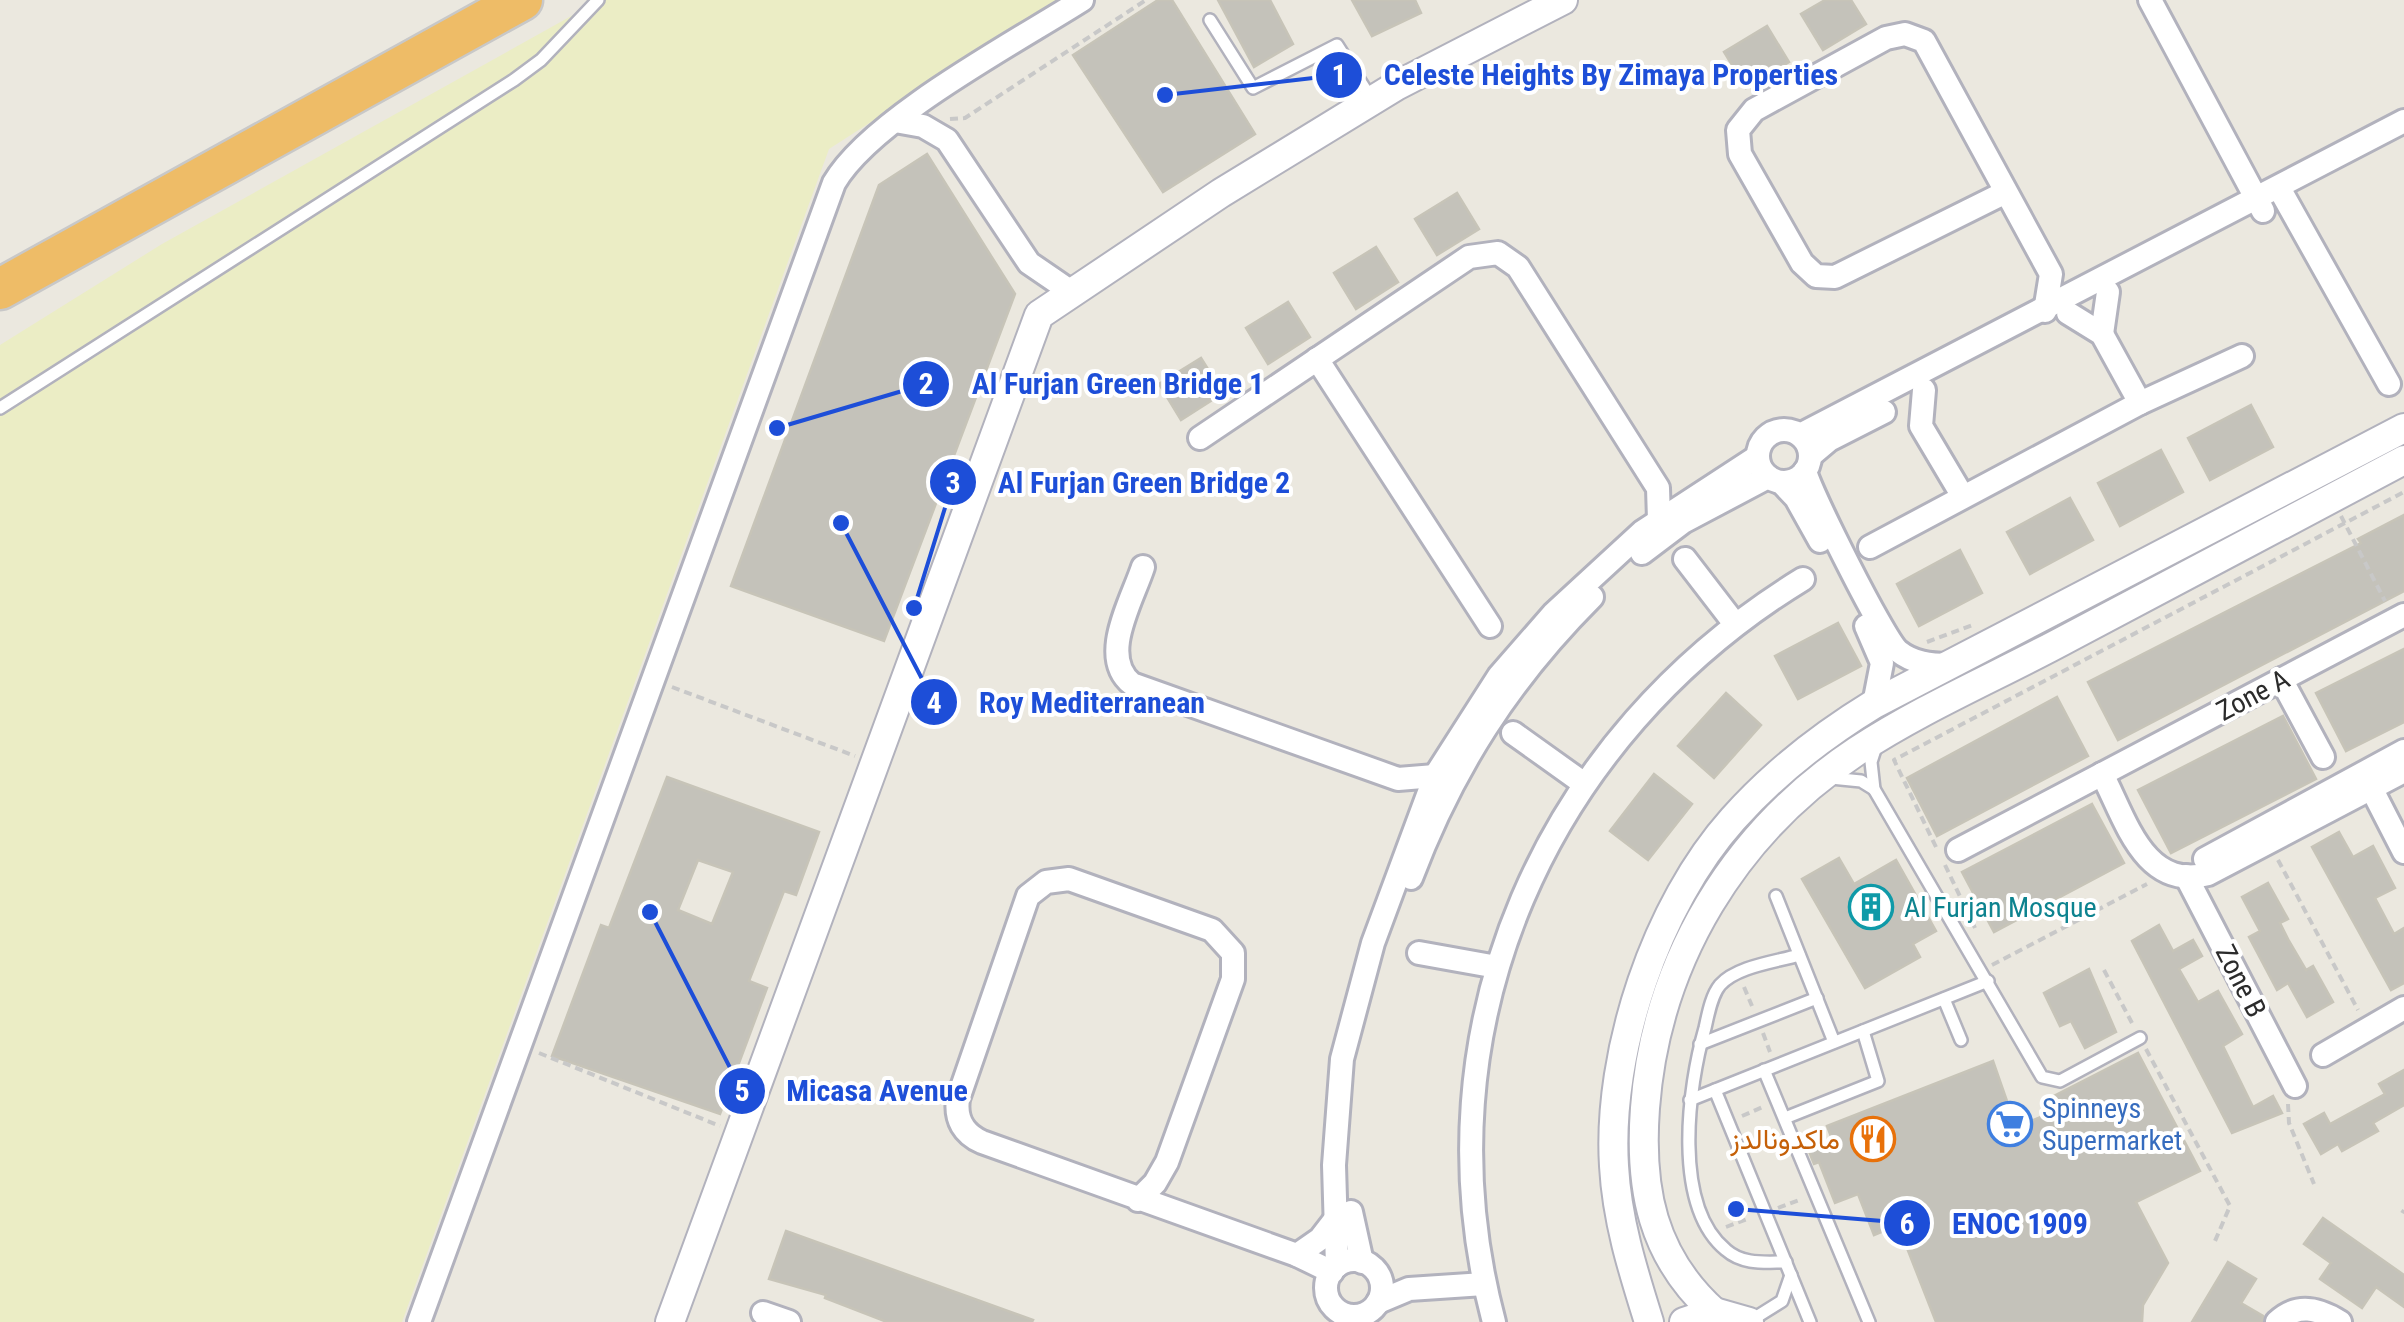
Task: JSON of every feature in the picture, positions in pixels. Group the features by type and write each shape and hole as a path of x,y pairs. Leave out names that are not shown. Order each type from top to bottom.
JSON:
{"highway":[{"path":"0,289 522,0"},
{"path":"0,318 75,270 136,214"}],"street":[{"path":"419,1322 834,182 852,155 895,121 1082,0"},
{"path":"670,1322 1039,316 1070,291 1372,100 1563,0"},
{"path":"2150,0 2260,206"},
{"path":"2006,192 1834,277 1816,276 1802,263 1740,154 1738,130 1754,110 1886,38 1915,36 1932,48 2051,274 2057,312"},
{"path":"954,82 946,129 1028,262 1039,316"},
{"path":"895,121 946,129"},
{"path":"1379,1290 1362,1262 1352,1230 1348,1163 1357,1062 1396,921 1450,782 1512,686 1594,595 1683,522 2057,312 2282,194 2404,121"},
{"path":"2282,194 2404,136"},
{"path":"2282,194 2389,384"},
{"path":"1200,438 1469,257 1498,253 1518,267 1658,488 1659,520"},
{"path":"1028,262 1070,291"},
{"path":"2051,274 2097,291"},
{"path":"2097,291 2102,334 2140,403"},
{"path":"2057,312 2102,334"},
{"path":"1805,454 2057,312"},
{"path":"1870,547 2140,403 2242,356"},
{"path":"1317,359 1490,626"},
{"path":"1920,426 1924,390"},
{"path":"1886,410 1920,426 1962,495"},
{"path":"1649,1322 1623,1234 1614,1164 1617,1094 1637,994 1682,899 1732,821 1808,747 1874,704 2404,428"},
{"path":"1874,704 1882,673 1879,654 1800,505 1769,472 1762,442 1773,432 1782,429 1805,454 1814,497 1893,646 1912,660 1949,664"},
{"path":"1749,1322 1714,1312 1672,1266 1648,1208 1643,1130 1655,1039 1684,952 1723,880 1758,834 1815,782 1880,737 2177,581 2338,511 2372,477 2404,460"},
{"path":"1484,1284 1379,1290 1342,1316 1326,1288 1334,1269 1338,1217 1336,1112 1342,1059 1368,959 1418,811 1474,710 1526,644 1612,557 1687,502 1769,472"},
{"path":"2372,477 2404,476"},
{"path":"1658,488 1687,502"},
{"path":"2162,555 2177,581"},
{"path":"1685,559 1735,624"},
{"path":"1143,567 1116,649 1118,669 1126,680 1398,778 1434,776"},
{"path":"1494,1322 1484,1284 1471,1157 1482,1030 1496,968 1526,888 1583,783 1666,684 1735,624 1804,580"},
{"name":"Zone A","path":"1958,850 2400,618"},
{"path":"2282,680 2323,757"},
{"path":"1513,733 1583,783"},
{"path":"2102,774 2144,855 2176,875 2208,874 2269,842 2367,781 2404,751"},
{"path":"2176,875 2367,781 2404,771"},
{"path":"1398,778 1418,811"},
{"path":"2367,781 2404,852"},
{"name":"Zone B","path":"2176,875 2295,1086"},
{"path":"1138,1200 1156,1183 1167,1162 1233,979 1233,953 1212,930 1068,879 1046,882 1028,896 958,1099 958,1115 966,1132 982,1142 1138,1200 1334,1269 1362,1262"},
{"path":"1418,953 1496,968"},
{"path":"2323,1055 2404,1008"},
{"path":"1167,1162 1172,1190 1185,1216"},
{"path":"1298,1255 1320,1239 1338,1217"},
{"path":"2277,1322 2297,1310 2312,1309 2340,1322"},
{"path":"1684,1322 1714,1312"},
{"path":"763,1313 789,1322"}],"lane":[{"path":"0,408 514,80 540,60 598,0"},
{"path":"1210,20 1253,88 1336,45 1372,100"},
{"path":"1880,737 1871,762 1874,789 2042,1078 2050,1082 2140,1038"},
{"path":"1815,782 1846,777 1874,789"},
{"path":"1776,896 1834,1042"},
{"path":"1786,1262 1738,1258 1724,1249 1708,1226 1691,1169 1690,1100 1700,1044 1720,985 1738,973 1799,955"},
{"path":"1690,1100 1944,999 1985,976"},
{"path":"1700,1044 1817,998"},
{"path":"1944,999 1961,1040"},
{"path":"1785,1118 1878,1081 1864,1031"},
{"path":"1770,1068 1778,1101 1869,1322"},
{"path":"1715,1090 1810,1322"},
{"path":"1749,1322 1761,1318 1782,1301 1791,1276"}],"path":[{"path":"946,129 1146,0"},
{"path":"1975,929 1894,760 2338,511 2404,492"},
{"path":"2338,511 2400,618"},
{"path":"652,680 874,762"},
{"path":"2269,842 2368,1028"},
{"path":"1985,976 2176,875"},
{"path":"2104,970 2230,1206 2214,1240"},
{"path":"1738,973 1758,1022 1770,1068"},
{"path":"520,1045 739,1133"},
{"path":"2295,1086 2287,1114 2314,1184"},
{"path":"1728,1121 1778,1101"}],"sand":[{"path":"600,0 1061,0 829,149 402,1322 0,1322 0,345 162,244"}],"building":[{"path":"1158,0 1172,0 1255,134 1163,192 1073,55"},
{"path":"1218,0 1270,0 1293,44 1254,67"},
{"path":"1352,0 1415,0 1421,13 1372,36"},
{"path":"1825,0 1851,0 1866,24 1823,50 1801,14"},
{"path":"1767,26 1789,62 1746,88 1724,52"},
{"path":"927,154 1015,294 884,641 731,586 879,185"},
{"path":"1457,193 1479,229 1437,255 1415,219"},
{"path":"1376,247 1398,282 1356,309 1334,273"},
{"path":"1288,302 1310,337 1268,364 1246,328"},
{"path":"1201,358 1223,393 1181,420 1159,384"},
{"path":"2251,405 2273,447 2210,480 2188,438"},
{"path":"2161,450 2183,492 2120,526 2098,483"},
{"path":"2070,498 2093,540 2030,574 2007,532"},
{"path":"2404,515 2404,591 2118,740 2088,682 2361,543 2358,539"},
{"path":"1960,550 1982,593 1919,626 1897,584"},
{"path":"1838,623 1861,666 1798,699 1775,656"},
{"path":"2404,649 2404,722 2346,751 2316,693"},
{"path":"1726,693 1761,725 1714,778 1678,746"},
{"path":"2057,697 2088,756 1937,836 1907,778"},
{"path":"2283,716 2316,779 2171,853 2138,790"},
{"path":"1654,774 1692,804 1648,860 1610,831"},
{"path":"667,777 819,832 796,895 784,891 749,981 767,988 720,1114 552,1056 601,925 609,928","holes":["698,860 733,872 712,924 678,910"]},
{"path":"2092,804 2124,863 1994,932 1962,872"},
{"path":"2339,832 2353,857 2373,846 2395,888 2375,898 2394,934 2404,928 2404,983 2391,990 2312,847"},
{"name":"Al Furjan Mosque","path":"1839,858 1854,884 1896,860 1936,931 1913,944 1920,957 1865,988 1802,879"},
{"path":"2268,883 2288,919 2280,923 2289,941 2306,970 2313,966 2333,1002 2307,1017 2288,983 2277,990 2249,937 2260,931 2242,897"},
{"path":"2159,925 2173,951 2193,940 2202,956 2179,969 2198,1002 2218,991 2242,1034 2223,1046 2253,1107 2273,1096 2282,1113 2232,1133 2132,941"},
{"path":"2089,969 2116,1032 2085,1048 2071,1021 2060,1026 2044,993"},
{"path":"2138,1053 2200,1171 2136,1202 2168,1263 2143,1305 2142,1322 1936,1322 1898,1225 1874,1235 1858,1194 1835,1203 1819,1162 1814,1164 1808,1149 1832,1139 1827,1126 1993,1061 2016,1127 2053,1112 2046,1100"},
{"path":"2404,1070 2404,1105 2373,1123 2378,1131 2342,1151 2338,1144 2321,1154 2304,1124 2324,1113 2330,1124 2385,1094 2379,1084"},
{"path":"2323,1218 2404,1275 2404,1307 2376,1287 2362,1308 2320,1279 2331,1263 2304,1244"},
{"path":"786,1231 1033,1320 887,1322 825,1298 826,1295 769,1279"},
{"path":"2228,1262 2256,1279 2241,1303 2263,1316 2262,1322 2192,1322"}],"place":[{"name":"Celeste Heights By Zimaya Properties","path":"1165,95"},
{"name":"Al Furjan Green Bridge 1","path":"777,428"},
{"name":"Roy Mediterranean","path":"841,523"},
{"name":"Al Furjan Green Bridge 2","path":"914,608"},
{"name":"Al Furjan Mosque","path":"1871,907"},
{"name":"Micasa Avenue","path":"650,912"},
{"name":"Spinneys Supermarket","path":"2010,1124"},
{"name":"ماكدونالدز","path":"1873,1139"},
{"name":"ENOC 1909","path":"1736,1209"}]}
